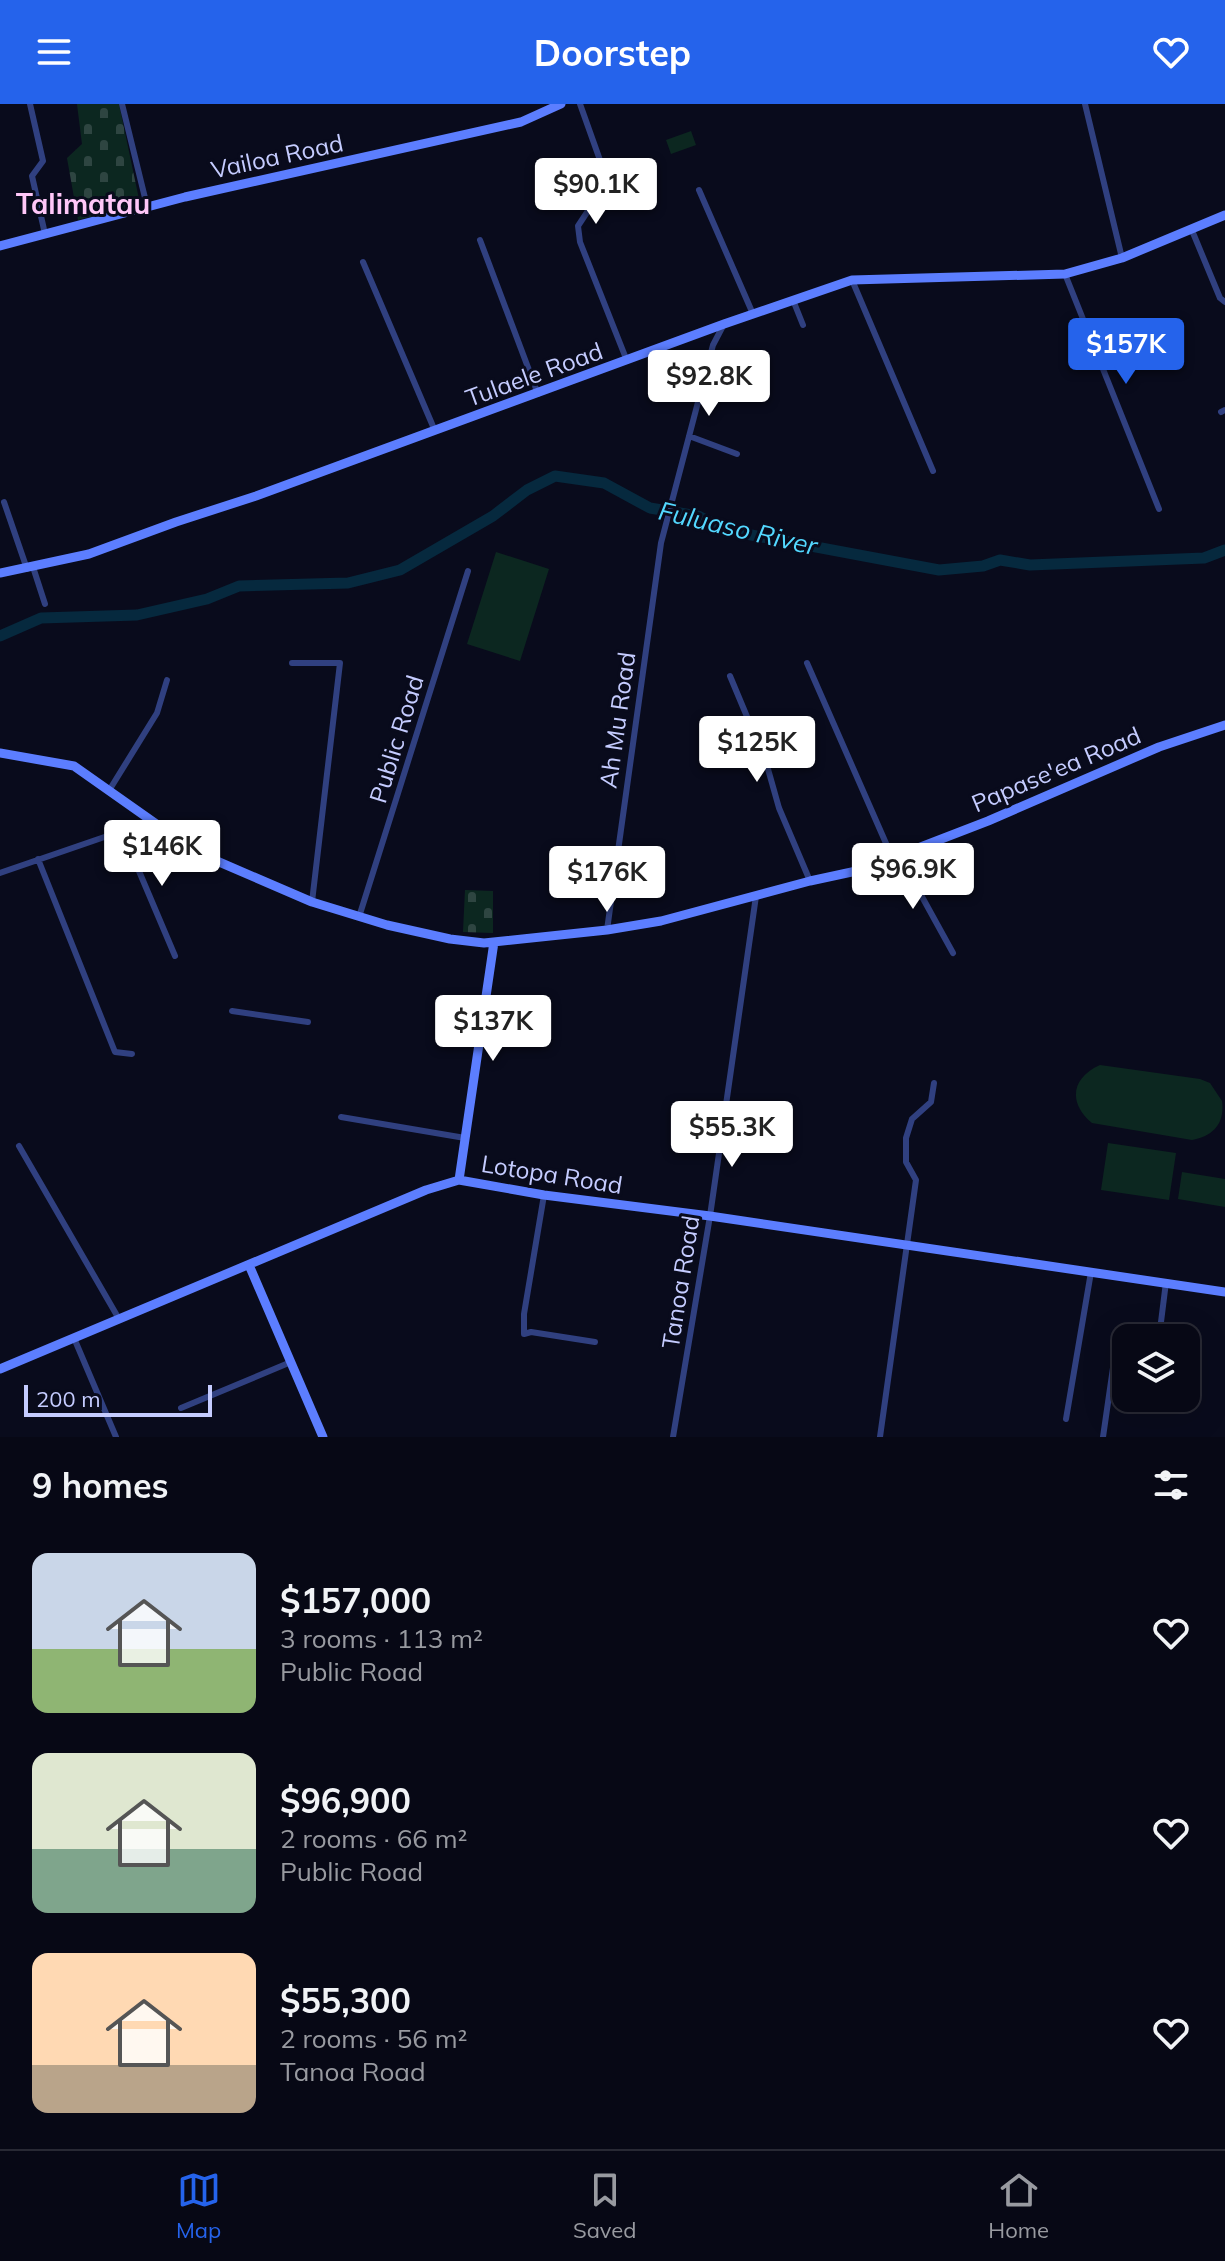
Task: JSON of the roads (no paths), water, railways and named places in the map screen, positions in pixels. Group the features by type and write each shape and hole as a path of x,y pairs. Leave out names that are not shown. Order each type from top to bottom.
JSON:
{"street":[{"path":"30,104 43,161 32,176 45,234"},
{"path":"122,104 147,206"},
{"name":"Vailoa Road","path":"0,246 147,206 521,122 561,104"},
{"path":"580,104 606,177 605,185 578,226 580,242 627,361"},
{"path":"1085,104 1122,258"},
{"path":"699,190 753,314"},
{"name":"Tulaele Road","path":"0,573 89,554 852,280 1065,274 1122,258 1225,215"},
{"path":"1191,228 1220,298 1225,302"},
{"path":"480,240 539,394"},
{"path":"363,262 435,431"},
{"path":"1065,274 1159,509"},
{"path":"852,280 933,471"},
{"path":"793,300 803,325"},
{"path":"724,324 713,345 689,436 737,454"},
{"name":"Ah Mu Road","path":"607,930 667,515 689,436"},
{"path":"4,502 45,604"},
{"name":"Public Road","path":"359,917 468,571"},
{"path":"292,663 340,663 312,902"},
{"path":"807,663 896,856 953,953"},
{"path":"730,676 810,881"},
{"path":"110,789 157,713 167,680"},
{"name":"Papase'ea Road","path":"0,753 74,766 196,852 312,902 450,939 494,942 661,921 861,870 988,821 1159,747 1225,725"},
{"path":"0,873 151,821"},
{"path":"122,831 175,956"},
{"path":"38,859 115,1052 132,1054"},
{"name":"Tanoa Road","path":"673,1437 710,1216 756,896"},
{"path":"459,1180 494,942"},
{"path":"232,1011 308,1022"},
{"path":"880,1437 916,1180 906,1162 906,1138 912,1119 931,1102 934,1083"},
{"path":"341,1117 465,1138"},
{"path":"19,1146 119,1319"},
{"name":"Lotopa Road","path":"0,1369 426,1190 459,1180 544,1195 710,1216 1225,1292"},
{"path":"544,1195 524,1314 524,1334 531,1332 595,1342"},
{"path":"249,1265 323,1437"},
{"path":"1066,1419 1091,1271"},
{"path":"1161,1324 1166,1282"},
{"path":"74,1338 116,1437"},
{"path":"181,1408 291,1362"},
{"path":"1103,1437 1112,1375"}],"waterway":[{"name":"Fuluaso River","path":"0,636 41,618 137,615 207,599 239,586 348,583 400,570 493,516 527,490 555,476 604,483 650,508 698,516 725,530 939,570 983,566 1000,560 1030,565 1204,558 1225,550"}],"district":[{"name":"Talimatau","path":"83,203"}]}
